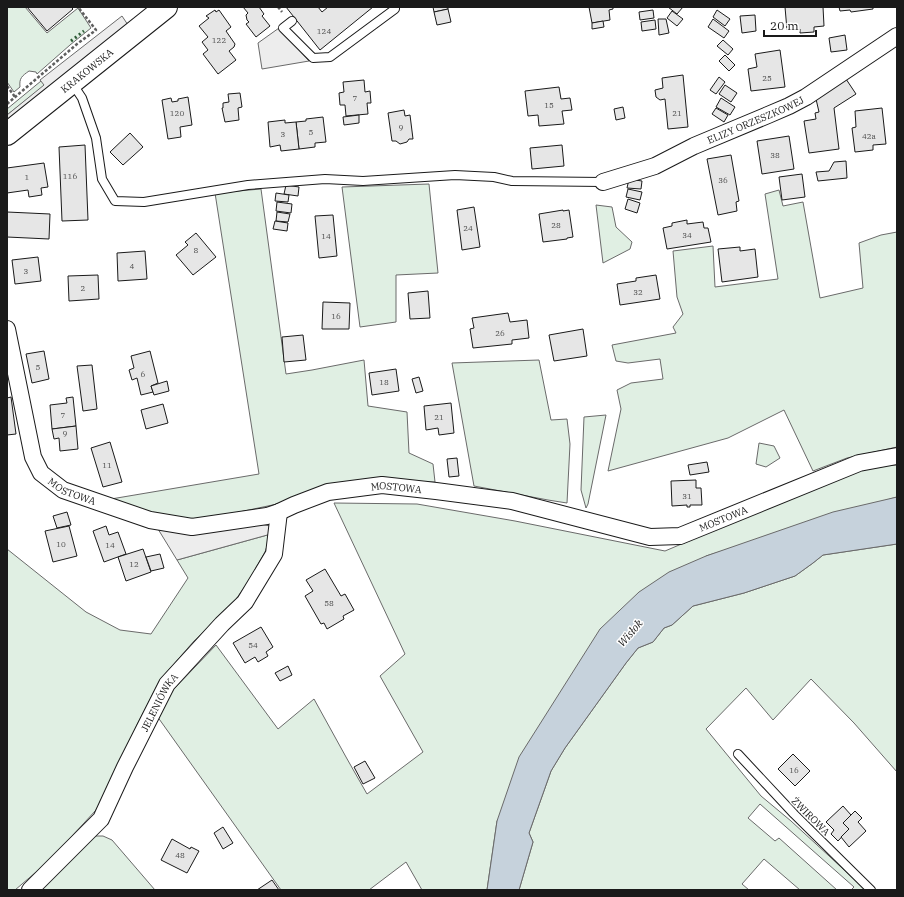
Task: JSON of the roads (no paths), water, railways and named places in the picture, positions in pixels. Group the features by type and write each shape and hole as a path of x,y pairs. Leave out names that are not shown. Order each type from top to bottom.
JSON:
{"main road":[{"name":"KRAKOWSKA","path":"7,134 166,7"}],"street":[{"name":"ELIZY ORZESZKOWEJ","path":"603,182 655,166 694,146 768,116 806,97 897,36"},
{"name":"MOSTOWA","path":"7,329 33,457 41,473 63,490 150,520 192,527 267,516 328,492 382,485 512,501 650,537 680,536 859,463 897,456"},
{"name":"JELENIÓWKA","path":"30,890 101,819 125,767 167,684 222,624 246,602 274,554 279,512"}],"lane":[{"path":"292,21 283,28 313,58 330,57 395,9 395,7"},
{"path":"72,83 82,98 96,138 102,180 115,201 144,202 248,185 325,179 363,181 455,175 512,181 603,182"},
{"name":"ŻWIROWA","path":"738,754 794,814 871,890"}],"water":[{"name":"Wisłok","path":"897,497 897,544 823,555 795,576 744,593 693,606 672,625 664,628 653,642 638,648 565,748 551,771 529,833 533,842 519,890 487,890 497,821 519,757 600,629 639,592 669,572 706,556 833,512"}]}
